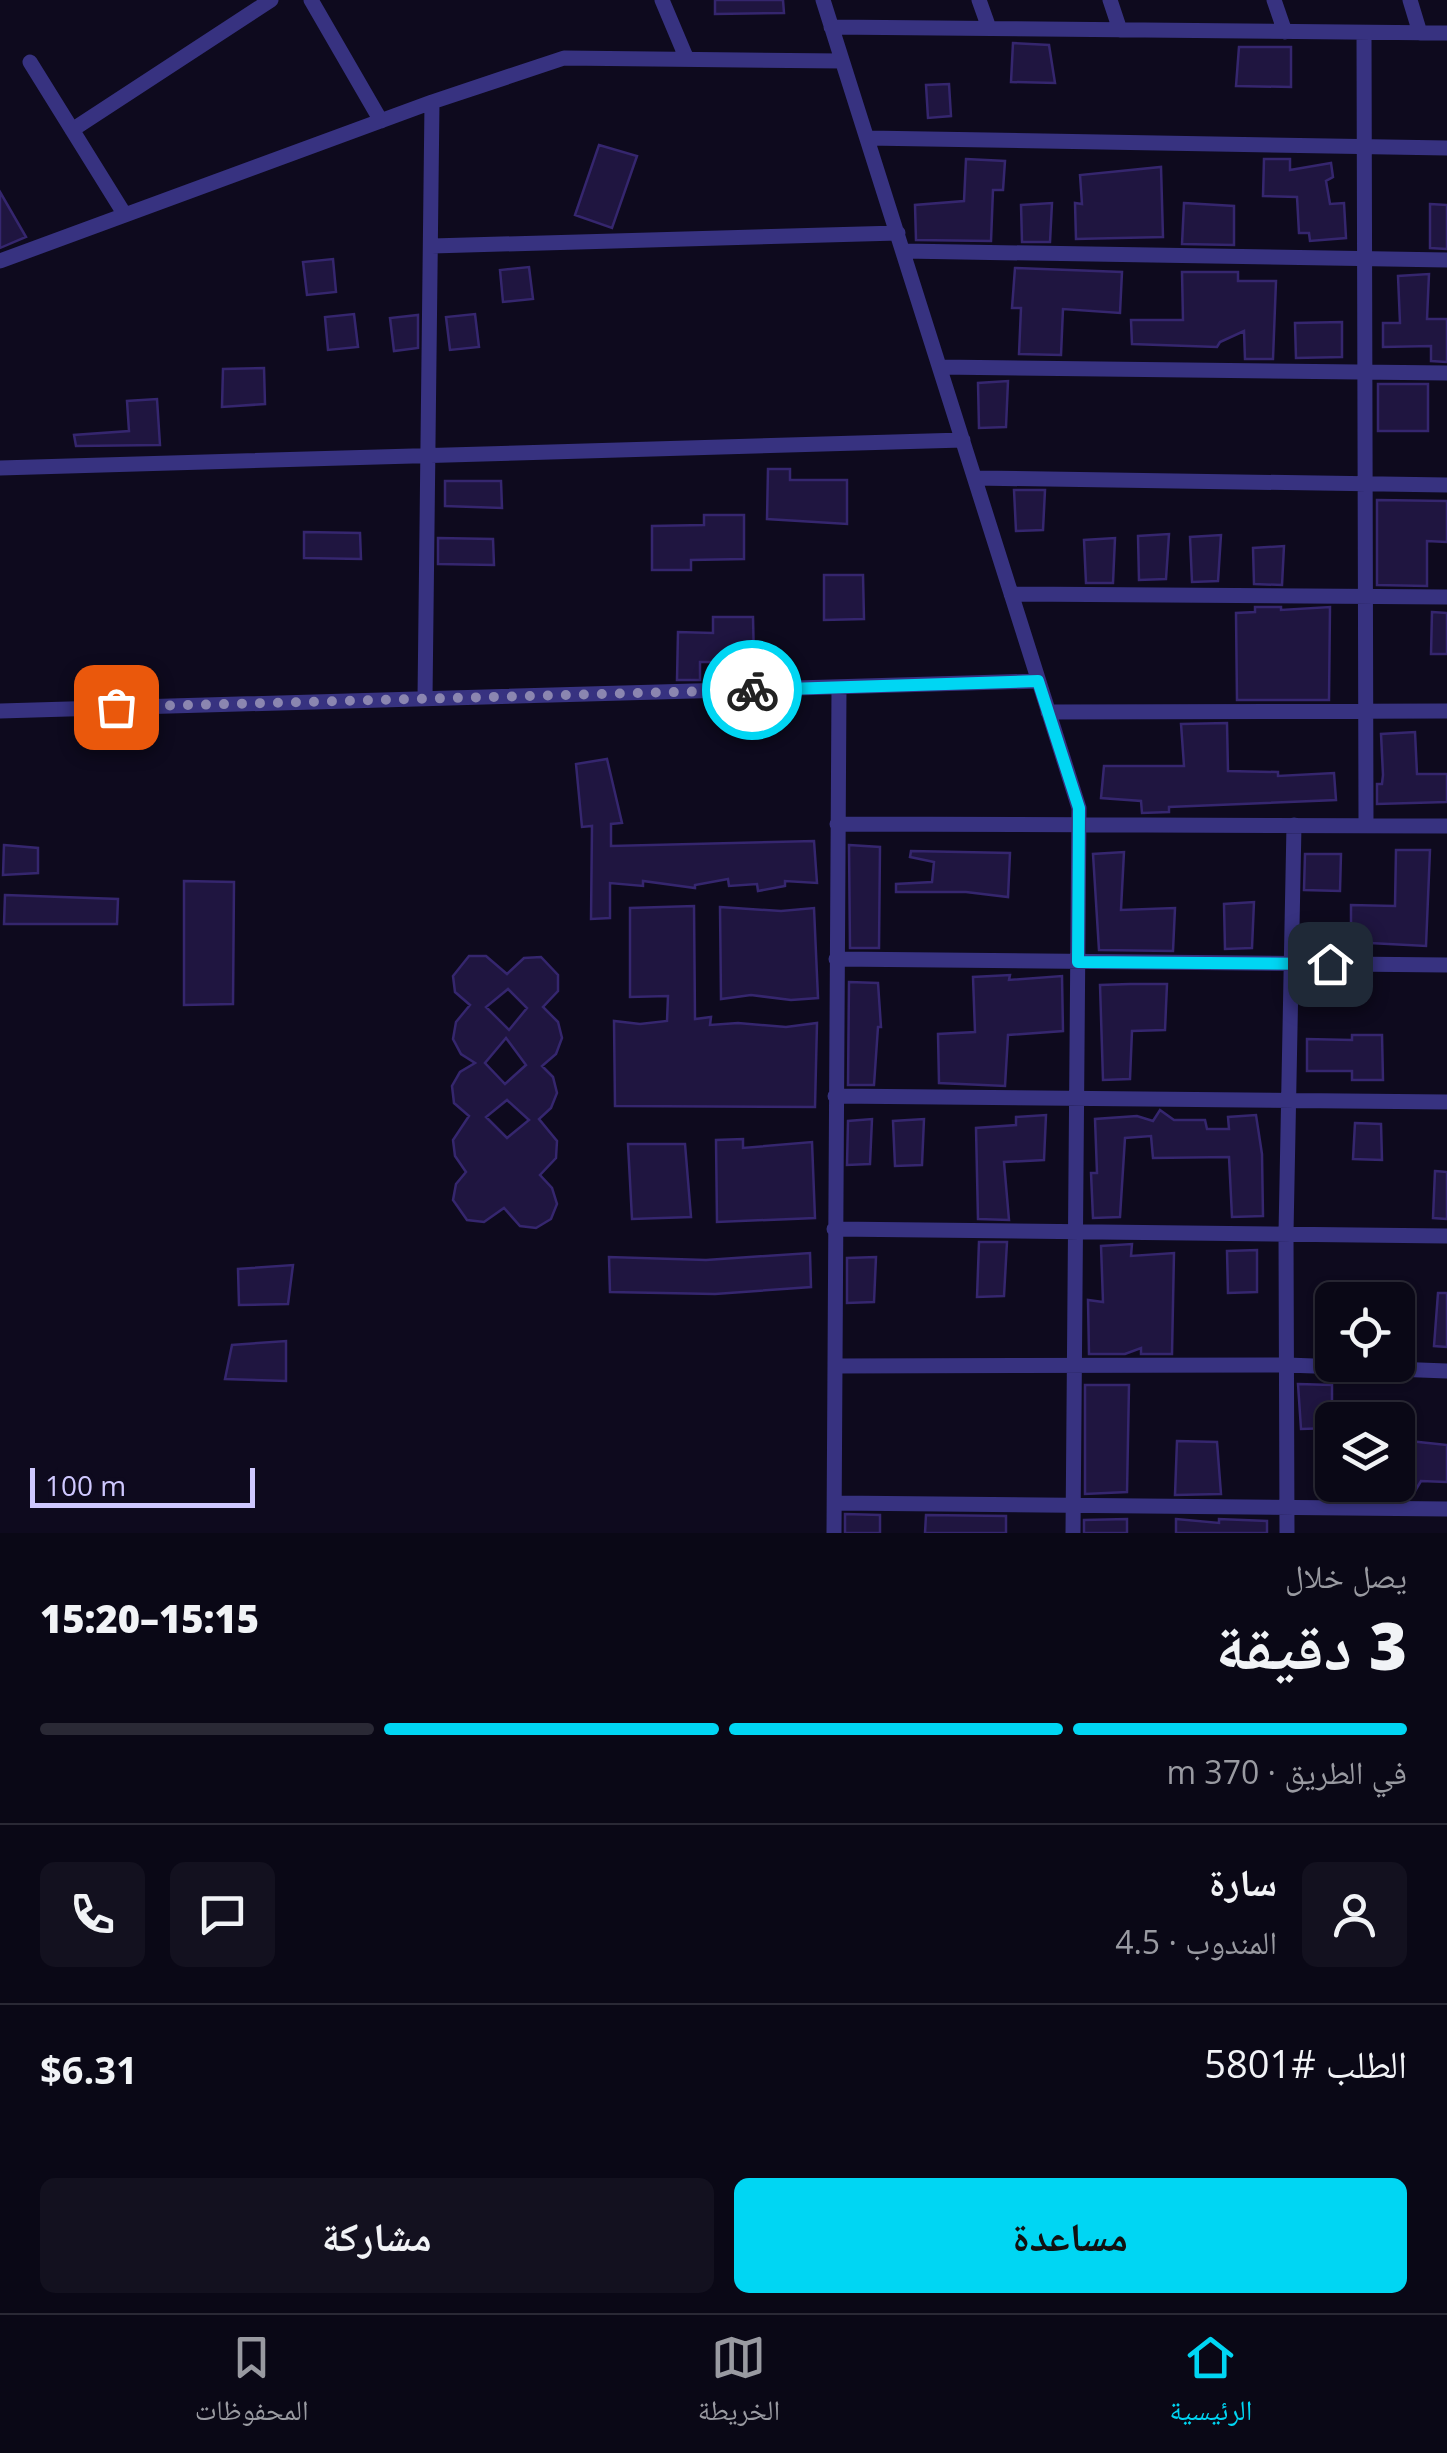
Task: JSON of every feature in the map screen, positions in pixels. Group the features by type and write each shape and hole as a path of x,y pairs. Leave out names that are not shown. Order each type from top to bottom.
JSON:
{"street":[{"path":"72,130 271,0"},
{"path":"311,0 380,121"},
{"path":"662,0 686,57"},
{"path":"823,0 1076,793 1080,826 1072,1533"},
{"path":"979,0 989,28"},
{"path":"1110,0 1120,30"},
{"path":"1274,0 1284,32"},
{"path":"1410,0 1420,33"},
{"path":"831,27 1447,33"},
{"path":"1364,32 1368,259 1366,824"},
{"path":"0,261 432,102 564,58 842,61"},
{"path":"30,62 124,215"},
{"path":"424,698 432,102"},
{"path":"868,138 1447,148"},
{"path":"432,246 898,233"},
{"path":"904,251 1447,260"},
{"path":"940,367 1447,373"},
{"path":"0,468 963,440"},
{"path":"976,478 1447,485"},
{"path":"1011,594 1447,597"},
{"path":"0,710 1038,681"},
{"path":"834,1533 838,688"},
{"path":"1048,712 1447,711"},
{"path":"838,824 1447,826"},
{"path":"1287,1533 1286,1233 1294,825"},
{"path":"836,960 1447,966"},
{"path":"835,1096 1447,1102"},
{"path":"834,1230 1447,1236"},
{"path":"835,1366 1286,1365 1447,1370"},
{"path":"835,1502 1447,1510"}],"building":[{"path":"715,0 783,0 784,13 715,14"},
{"path":"1013,43 1049,45 1055,83 1011,82"},
{"path":"1239,47 1291,47 1291,87 1236,86"},
{"path":"949,84 951,116 928,118 926,85"},
{"path":"599,145 637,156 612,228 575,215"},
{"path":"966,159 1005,161 1003,190 993,190 991,241 916,240 915,205 964,201"},
{"path":"1264,159 1290,159 1290,170 1331,163 1333,177 1326,181 1330,204 1344,203 1346,238 1310,241 1309,233 1299,233 1297,197 1263,196"},
{"path":"1161,167 1163,237 1076,239 1075,203 1082,204 1080,175"},
{"path":"0,192 26,237 0,248"},
{"path":"1052,203 1050,242 1022,242 1021,205"},
{"path":"1184,203 1234,206 1234,245 1182,244"},
{"path":"1430,204 1447,205 1447,249 1430,248"},
{"path":"333,259 336,292 307,295 303,262"},
{"path":"529,267 533,299 503,302 500,270"},
{"path":"1015,268 1122,272 1120,313 1063,309 1061,355 1019,354 1021,308 1012,308"},
{"path":"1182,272 1238,272 1238,281 1276,281 1273,359 1245,359 1244,331 1217,347 1132,344 1131,320 1183,320"},
{"path":"1429,274 1427,319 1447,319 1447,362 1431,361 1431,346 1383,347 1383,323 1400,323 1398,276"},
{"path":"354,314 358,347 328,350 325,317"},
{"path":"475,314 479,347 450,350 446,317"},
{"path":"418,315 418,348 394,351 390,318"},
{"path":"1342,322 1342,357 1296,358 1295,323"},
{"path":"264,368 265,404 222,407 223,369"},
{"path":"1008,381 1006,427 979,428 978,383"},
{"path":"1378,384 1428,384 1428,431 1378,431"},
{"path":"157,399 160,445 76,446 74,435 129,431 127,401"},
{"path":"768,469 790,469 790,480 847,480 847,524 767,519"},
{"path":"445,481 501,481 502,508 445,506"},
{"path":"1014,490 1045,490 1043,530 1016,531"},
{"path":"1377,500 1447,501 1447,542 1427,541 1427,586 1377,585"},
{"path":"704,515 744,515 744,559 691,560 691,570 652,570 652,526 704,525"},
{"path":"304,532 360,533 361,559 304,558"},
{"path":"1169,534 1166,579 1139,580 1138,536"},
{"path":"1221,535 1218,581 1192,582 1190,537"},
{"path":"438,538 493,539 494,565 438,564"},
{"path":"1115,538 1113,583 1086,583 1084,540"},
{"path":"1284,546 1282,585 1254,584 1253,548"},
{"path":"824,575 863,575 864,619 824,620"},
{"path":"1255,607 1330,607 1329,700 1237,700 1236,613 1255,612"},
{"path":"1432,612 1447,613 1447,654 1431,654"},
{"path":"713,617 753,617 754,662 700,662 700,680 677,680 678,632 713,633"},
{"path":"1227,723 1228,771 1278,772 1278,776 1334,773 1336,800 1169,807 1169,812 1142,813 1141,801 1101,798 1104,766 1184,766 1181,724"},
{"path":"1415,732 1417,774 1447,774 1447,802 1377,804 1377,784 1382,784 1383,775 1381,734"},
{"path":"607,759 622,823 611,824 611,846 814,841 817,883 785,881 785,886 758,891 757,884 729,886 728,879 695,888 643,881 643,886 610,883 610,918 591,919 592,826 582,827 576,764"},
{"path":"4,845 38,848 38,873 3,875"},
{"path":"849,845 880,847 879,948 850,948"},
{"path":"1396,850 1430,850 1426,946 1351,942 1351,905 1395,906"},
{"path":"911,851 1010,853 1008,897 966,892 896,892 896,884 932,882 934,862 910,857"},
{"path":"1124,852 1121,910 1175,908 1173,951 1099,950 1093,854"},
{"path":"1305,854 1341,854 1340,891 1304,890"},
{"path":"184,881 234,882 233,1004 184,1005"},
{"path":"5,895 118,899 117,924 4,924"},
{"path":"1254,902 1252,948 1225,949 1224,904"},
{"path":"694,906 695,1019 711,1017 710,1025 786,1027 817,1023 815,1107 615,1106 614,1021 667,1021 668,996 630,997 630,908"},
{"path":"720,907 781,911 814,908 818,998 791,1000 751,995 721,999"},
{"path":"469,956 486,956 507,974 524,958 541,957 558,975 558,991 543,1007 558,1022 562,1038 556,1054 542,1066 553,1077 557,1093 551,1108 539,1119 557,1141 556,1158 540,1175 552,1188 557,1204 551,1219 536,1228 520,1226 504,1208 484,1222 467,1220 453,1200 456,1184 466,1172 455,1156 453,1140 469,1116 454,1103 452,1086 460,1072 475,1063 461,1054 453,1039 456,1022 470,1005 455,992 453,976","holes":["508,989 527,1008 509,1030 486,1007","506,1038 526,1065 505,1084 485,1063","507,1100 529,1120 507,1138 486,1117"]},
{"path":"1010,975 1009,980 1062,976 1063,1031 1008,1035 1005,1086 939,1083 938,1034 975,1032 973,977"},
{"path":"849,982 878,983 881,1027 874,1085 848,1085"},
{"path":"1167,984 1165,1030 1132,1031 1130,1079 1103,1080 1100,985"},
{"path":"1352,1035 1382,1035 1383,1080 1352,1080 1352,1071 1307,1071 1307,1039 1352,1040"},
{"path":"1160,1110 1174,1120 1205,1120 1207,1129 1229,1129 1228,1117 1256,1115 1262,1154 1263,1216 1232,1217 1229,1157 1153,1158 1151,1136 1125,1138 1120,1217 1093,1218 1091,1173 1097,1173 1095,1119 1137,1116 1153,1121"},
{"path":"1046,1115 1044,1160 1004,1162 1009,1220 978,1219 976,1128 1016,1125 1016,1117"},
{"path":"872,1119 870,1164 847,1165 848,1121"},
{"path":"924,1119 922,1165 895,1166 893,1121"},
{"path":"1355,1123 1381,1124 1382,1160 1353,1159"},
{"path":"743,1139 743,1148 812,1142 815,1218 717,1222 716,1140"},
{"path":"628,1144 685,1144 691,1217 632,1219"},
{"path":"1435,1171 1447,1172 1447,1219 1433,1218"},
{"path":"979,1242 1007,1242 1004,1296 977,1297"},
{"path":"1132,1244 1131,1256 1174,1253 1172,1354 1141,1354 1141,1348 1125,1354 1089,1354 1088,1300 1103,1302 1101,1246"},
{"path":"1257,1250 1257,1292 1228,1293 1227,1251"},
{"path":"810,1253 811,1287 715,1294 610,1292 609,1257 706,1260"},
{"path":"876,1257 874,1302 847,1303 847,1258"},
{"path":"293,1265 288,1304 239,1305 238,1269"},
{"path":"1438,1293 1447,1293 1447,1347 1434,1346"},
{"path":"286,1341 286,1381 225,1379 232,1345"},
{"path":"1298,1384 1332,1385 1332,1402 1315,1402 1315,1429 1301,1429"},
{"path":"1085,1385 1129,1385 1127,1492 1085,1494"},
{"path":"1177,1441 1217,1442 1221,1494 1175,1495"},
{"path":"1415,1442 1447,1445 1447,1482 1421,1481 1415,1491"},
{"path":"845,1514 880,1515 880,1533 845,1533"},
{"path":"926,1515 1006,1516 1006,1533 925,1533"},
{"path":"1127,1519 1127,1533 1084,1533 1084,1520"},
{"path":"1176,1519 1219,1523 1219,1519 1267,1521 1267,1533 1176,1533"}],"way so far":[{"path":"116,707 752,690"}],"route":[{"path":"752,690 1038,681 1079,808 1078,962 1330,964"}]}
